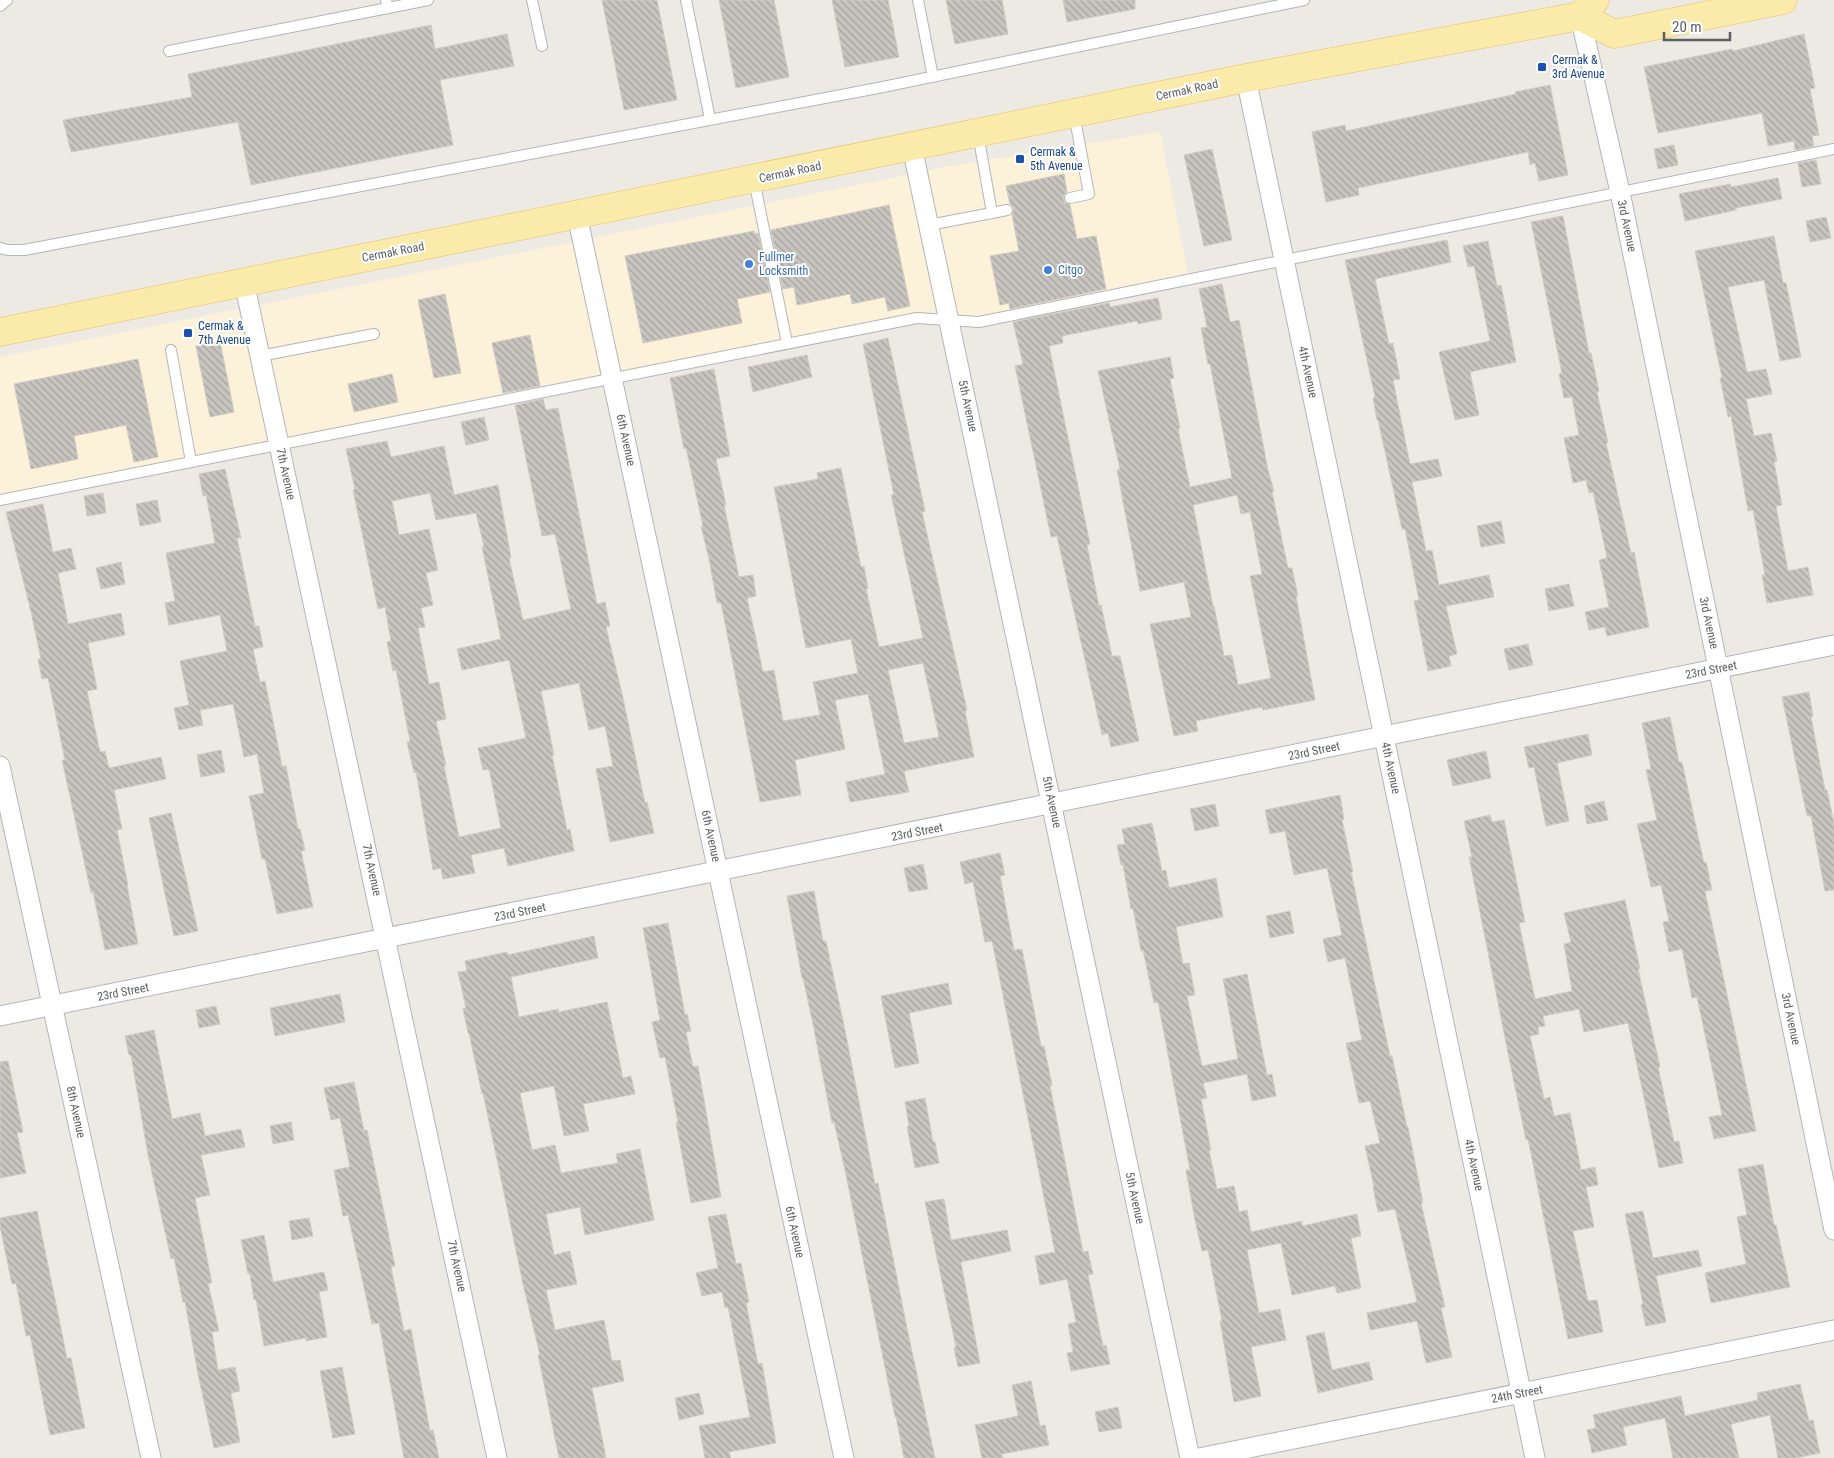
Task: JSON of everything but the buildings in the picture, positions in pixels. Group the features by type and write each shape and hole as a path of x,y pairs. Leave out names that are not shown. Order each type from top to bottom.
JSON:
{"main road":[{"path":"1588,8 1614,34 1783,0"},
{"name":"Cermak Road","path":"0,332 1588,8"}],"street":[{"name":"3rd Avenue","path":"1588,8 1620,192 1834,1230"},
{"name":"4th Avenue","path":"1246,78 1535,1458"},
{"name":"5th Avenue","path":"912,146 1190,1458"},
{"name":"6th Avenue","path":"577,214 844,1458"},
{"name":"7th Avenue","path":"244,282 498,1458"},
{"name":"23rd Street","path":"0,1016 387,940 718,871 1053,805 1718,668 1834,646"},
{"name":"8th Avenue","path":"0,766 151,1458"},
{"name":"24th Street","path":"1199,1458 1834,1330"}],"lane":[{"path":"0,6 6,0"},
{"path":"169,51 387,4 428,0"},
{"path":"532,0 542,46"},
{"path":"686,0 710,119"},
{"path":"918,0 933,77"},
{"path":"0,248 8,250 41,247 933,77 1261,5 1304,0"},
{"path":"1070,198 1089,194 1074,114"},
{"path":"978,133 992,213"},
{"path":"0,500 917,318 979,322 1834,149"},
{"path":"754,179 787,344"},
{"path":"929,225 1008,210"},
{"path":"260,356 374,334"},
{"path":"171,350 191,462"}],"shaded area":[{"path":"1160,132 1189,279 979,322 917,318 0,500 0,357 956,165"}],"place":[{"name":"Cermak & 3rd Avenue","path":"1542,67"},
{"name":"Cermak & 5th Avenue","path":"1020,159"},
{"name":"Fullmer Locksmith","path":"749,264"},
{"name":"Citgo","path":"1048,270"},
{"name":"Cermak & 7th Avenue","path":"188,333"}]}
